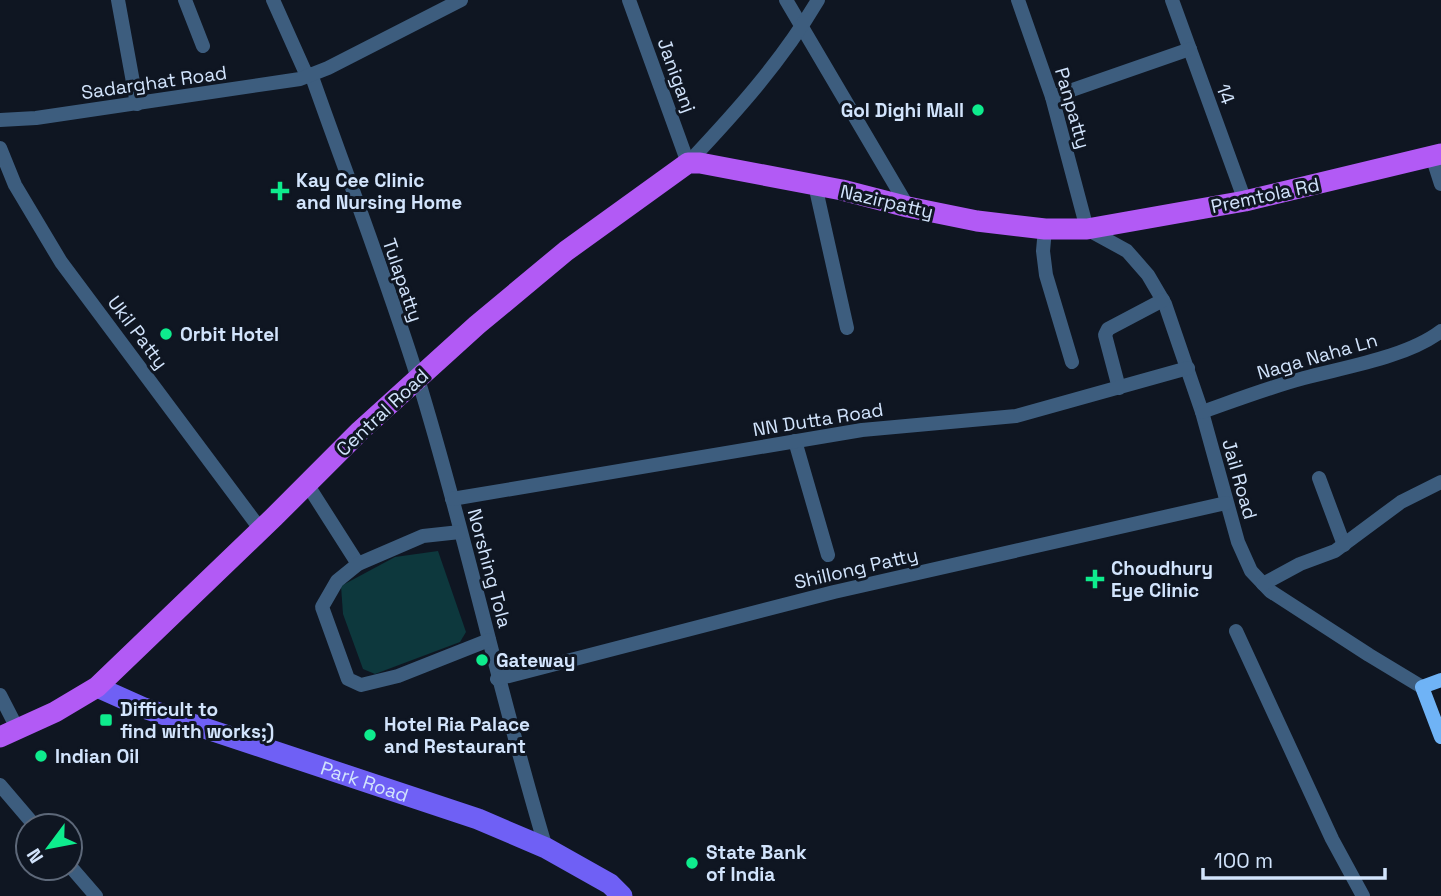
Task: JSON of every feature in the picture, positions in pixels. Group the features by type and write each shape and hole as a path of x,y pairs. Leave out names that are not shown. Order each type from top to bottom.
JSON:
{"highway":[{"name":"Premtola Rd","path":"1087,229 1245,201 1437,155"},
{"name":"Nazirpatty","path":"688,163 815,185 977,221 1045,229 1087,229"},
{"name":"Central Road","path":"9,733 55,712 97,687 417,378 529,280 688,163"}],"main road":[{"path":"1441,680 1422,687 1441,737"},
{"name":"Park Road","path":"97,687 144,708 478,819 546,848 610,884 622,896"}],"street":[{"path":"118,0 137,104"},
{"path":"185,0 203,46"},
{"name":"Tulapatty","path":"273,0 309,75 417,378"},
{"path":"309,75 461,0"},
{"name":"Janiganj","path":"629,0 688,163"},
{"path":"786,0 908,207"},
{"path":"688,163 748,98 803,26 818,0"},
{"name":"Panpatty","path":"1018,0 1052,97 1087,229"},
{"name":"14","path":"1172,0 1245,201"},
{"path":"1052,97 1190,49"},
{"name":"Sadarghat Road","path":"0,120 36,118 137,104 288,82 309,75"},
{"name":"Ukil Patty","path":"0,148 15,185 61,262 261,530"},
{"path":"1437,155 1441,184"},
{"path":"815,185 847,328"},
{"path":"1045,229 1046,275 1072,362"},
{"name":"Jail Road","path":"1087,229 1126,251 1148,275 1163,300 1202,412 1245,562 1263,584 1357,648 1422,687"},
{"path":"1119,388 1105,335 1108,329 1163,300"},
{"name":"Naga Naha Ln","path":"1202,412 1301,378 1386,356 1441,331"},
{"name":"NN Dutta Road","path":"452,499 872,429 1016,416 1188,369"},
{"name":"Norshing Tola","path":"417,378 452,499 497,679 546,848"},
{"path":"795,441 828,555"},
{"path":"1320,478 1344,545"},
{"path":"1263,584 1344,545 1401,502 1441,482"},
{"path":"307,484 358,565"},
{"name":"Shillong Patty","path":"497,679 834,592 1226,503"},
{"path":"460,532 423,536 358,565 337,581 322,607 348,679 361,685 398,676 489,640"},
{"path":"1236,631 1327,828 1363,896"},
{"path":"0,695 9,733"},
{"path":"0,785 23,812"},
{"path":"84,882 96,896"}],"shaded area":[{"path":"438,551 466,632 460,642 375,674 363,669 343,614 341,586 395,557"}],"place":[{"name":"Gol Dighi Mall","path":"978,110"},
{"name":"Kay Cee Clinic and Nursing Home","path":"280,191"},
{"name":"Orbit Hotel","path":"166,334"},
{"name":"Choudhury Eye Clinic","path":"1095,579"},
{"name":"Gateway","path":"482,660"},
{"name":"Difficult to find with works;)","path":"106,720"},
{"name":"Hotel Ria Palace and Restaurant","path":"370,735"},
{"name":"Indian Oil","path":"41,756"},
{"name":"State Bank of India","path":"692,863"}]}
